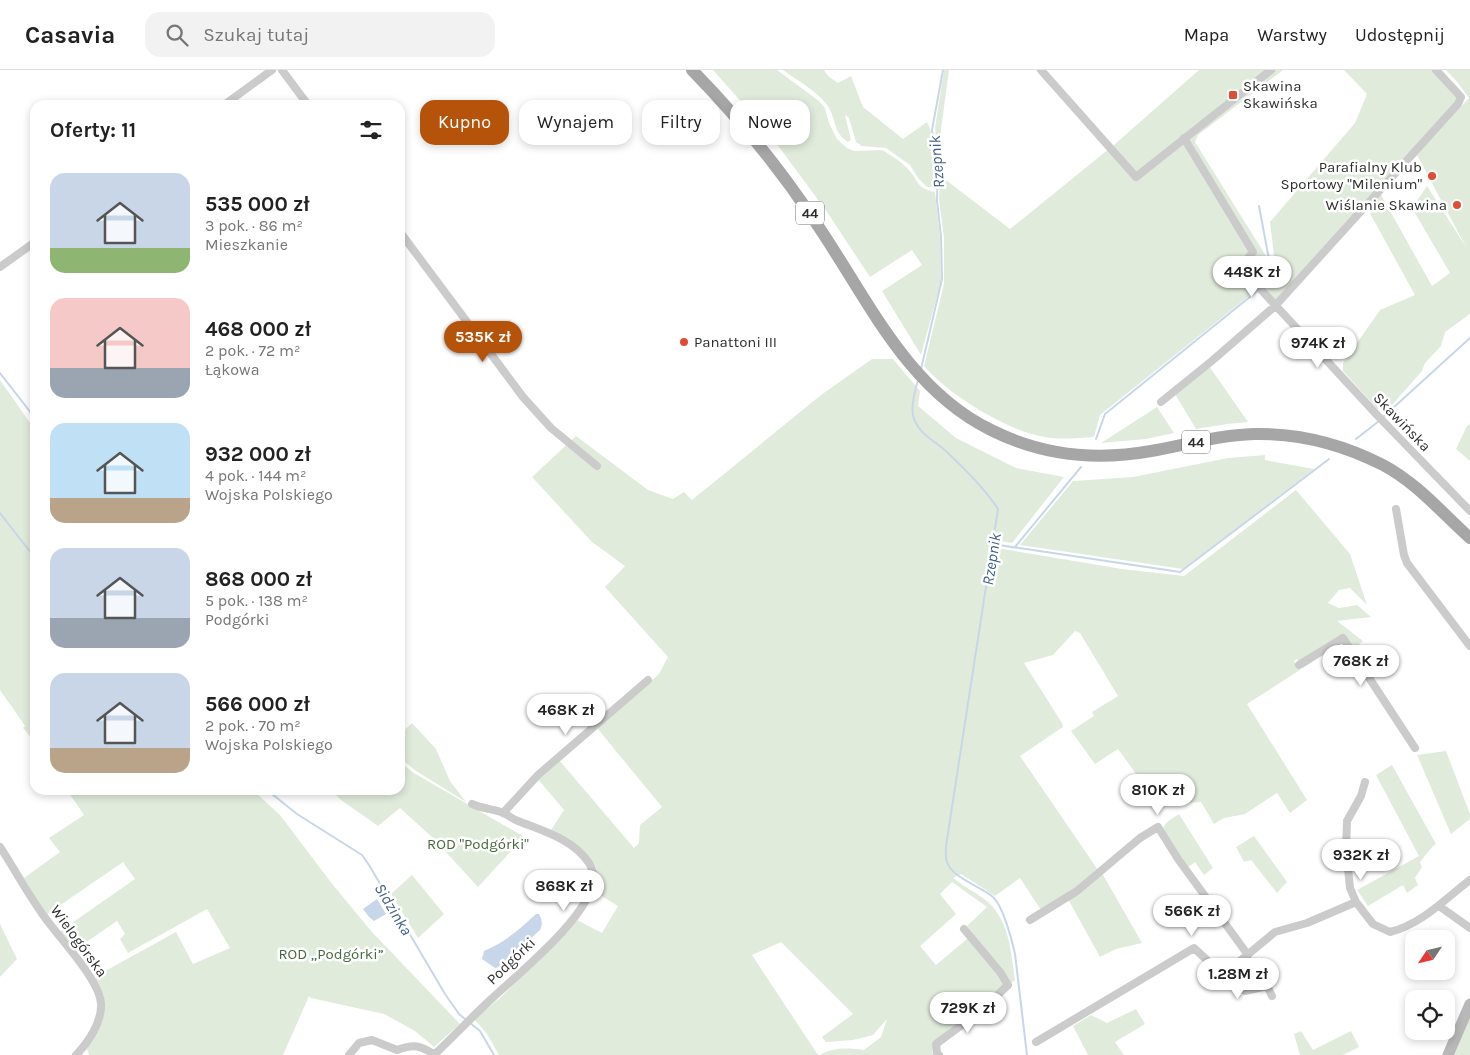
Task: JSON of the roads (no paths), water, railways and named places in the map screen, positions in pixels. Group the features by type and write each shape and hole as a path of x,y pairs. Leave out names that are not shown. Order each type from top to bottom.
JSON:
{"main road":[{"name":"44","path":"692,70 740,121 780,170 912,368 958,410 988,429 1028,445 1066,454 1091,456 1121,456 1250,434 1282,434 1322,441 1352,451 1404,478 1422,492 1470,538"},
{"name":"44","path":"1457,526 1470,543"}],"street":[{"path":"231,100 272,70"},
{"path":"282,70 304,100"},
{"path":"1041,70 1136,177"},
{"path":"1128,183 1271,70"},
{"path":"1161,402 1275,306 1458,104 1461,97 1436,70"},
{"name":"Skawińska","path":"1184,138 1253,252 1240,268 1470,512"},
{"path":"405,239 523,397 551,428 596,466"},
{"path":"0,268 30,246"},
{"path":"1396,509 1407,563 1470,646"},
{"path":"1299,666 1342,638 1416,748"},
{"path":"502,813 538,775 648,680"},
{"path":"1365,782 1361,796 1346,821 1346,848 1350,888 1356,902 1373,924 1390,932 1400,929 1439,906 1470,880"},
{"name":"Podgórki","path":"349,1055 359,1043 372,1040 397,1050 412,1045 435,1055 566,926 578,912 589,893 594,878 592,868 585,858 561,839 549,832 516,821 502,813 472,804"},
{"path":"1030,920 1077,891 1140,838 1158,827 1178,859 1248,955"},
{"name":"Wielogórska","path":"0,847 41,912 100,994 101,1013 91,1038 76,1055"},
{"path":"1223,975 1275,932 1307,923 1356,902"},
{"path":"1439,906 1470,928"},
{"path":"939,1055 936,1044 982,1010 1008,985 1000,972 964,929"},
{"path":"1036,1042 1194,948 1223,975 1245,991 1266,986 1272,996"},
{"path":"1448,1055 1470,1004"}],"water":[{"path":"377,899 386,914 374,921 363,909"},
{"path":"536,914 539,914 541,920 542,926 540,930 499,967 495,968 482,959 484,951 512,935"}],"waterway":[{"name":"Rzepnik","path":"921,369 942,279 941,236 937,201 938,161 932,130 943,70"},
{"path":"1259,206 1271,270 1268,280 1263,286"},
{"path":"1096,439 1105,414 1256,292"},
{"path":"1383,417 1470,338"},
{"name":"Sidzinka","path":"0,373 30,412"},
{"name":"Rzepnik","path":"918,380 913,411 918,427 969,474 998,509 946,846 946,860 955,873 993,897 1004,915 1015,954 1027,1055"},
{"path":"1356,439 1379,421"},
{"path":"992,544 1180,572 1329,459"},
{"path":"1015,547 1081,467"},
{"path":"0,513 30,552"},
{"name":"Sidzinka","path":"273,795 297,814 362,855 445,994 459,1014 465,1019"},
{"name":"Sidzinka","path":"469,1022 480,1031 494,1055"}],"place":[{"name":"Skawina Skawińska","path":"1233,95"},
{"name":"Parafialny Klub Sportowy \"Milenium\"","path":"1432,176"},
{"name":"Wiślanie Skawina","path":"1457,205"},
{"name":"Panattoni III","path":"684,342"}],"park label":[{"name":"ROD \"Podgórki\"","path":"478,844"},
{"name":"ROD „Podgórki”","path":"331,954"}]}
